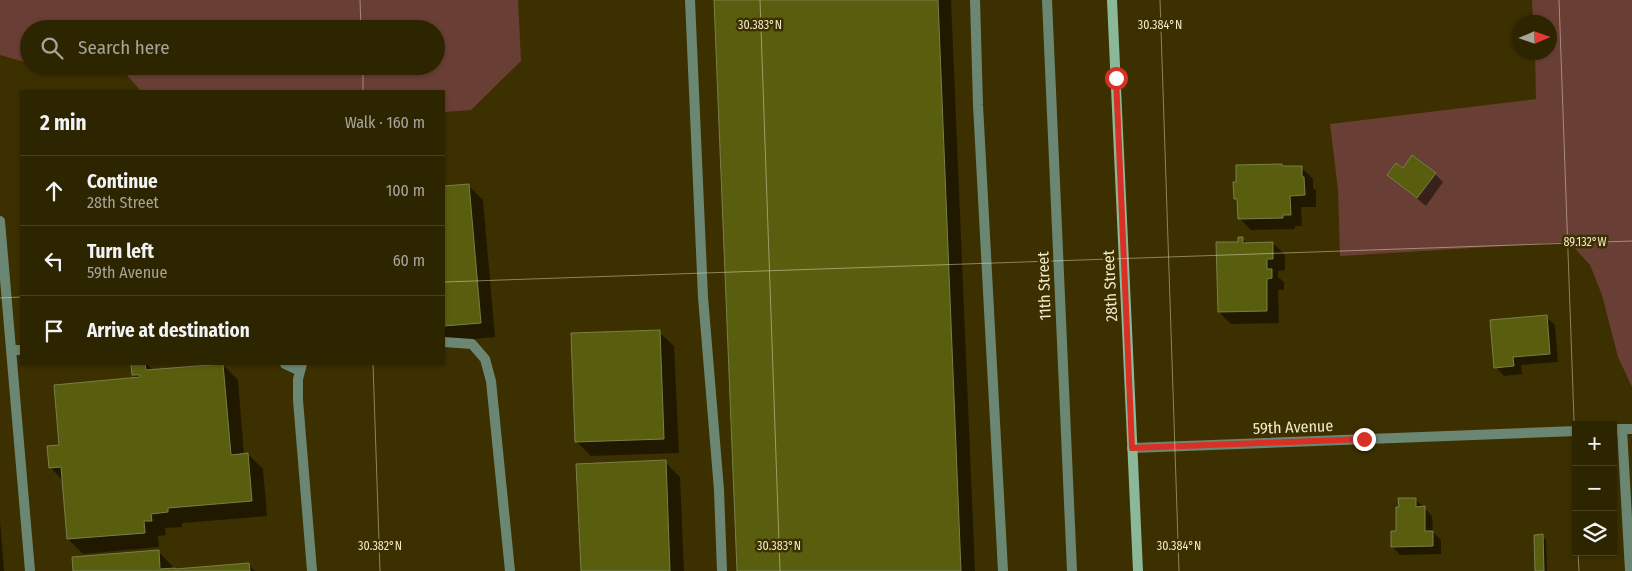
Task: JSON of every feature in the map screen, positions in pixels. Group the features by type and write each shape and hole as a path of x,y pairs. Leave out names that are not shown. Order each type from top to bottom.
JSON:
{"main road":[{"name":"28th Street","path":"1112,0 1138,571"}],"street":[{"path":"690,0 703,296 720,490 722,571"},
{"path":"974,0 1003,571"},
{"name":"11th Street","path":"1047,0 1072,571"},
{"path":"0,221 16,350 30,571"},
{"path":"445,342 472,344 485,359 491,381 510,571"},
{"path":"301,367 298,379 298,400 312,571"},
{"path":"1622,429 1630,571"},
{"name":"59th Avenue","path":"1132,448 1572,431"}],"shaded area":[{"path":"0,0 518,0 521,61 471,110 445,112 445,90 140,90 127,75 445,75 445,20 20,20 20,61 0,55"},
{"path":"1532,0 1632,0 1632,387 1618,357 1602,295 1590,265 1569,242 1340,256 1338,190 1330,124 1536,99 1535,60 1557,60 1557,15 1533,15"}],"building":[{"path":"714,0 938,0 961,571 737,571"},
{"path":"1412,155 1436,173 1417,198 1387,175 1396,163 1403,168"},
{"path":"1282,164 1282,166 1302,166 1302,177 1304,177 1305,195 1290,196 1291,215 1283,215 1283,218 1238,219 1237,199 1234,199 1233,182 1236,182 1236,165"},
{"path":"469,184 481,323 445,326 445,186"},
{"path":"1238,237 1243,237 1243,243 1273,242 1273,259 1267,259 1267,269 1272,269 1272,278 1267,279 1267,311 1218,312 1216,242 1238,242"},
{"path":"1547,315 1550,354 1513,357 1514,366 1494,368 1490,320"},
{"path":"660,330 664,439 575,442 571,333"},
{"path":"131,365 145,365 146,370 223,365 231,455 248,453 252,501 168,508 168,512 151,514 152,521 144,521 145,533 67,539 61,467 49,468 47,446 59,445 54,385 140,377 140,375 132,375"},
{"path":"666,460 670,571 581,571 576,464"},
{"path":"1398,498 1416,498 1416,507 1425,506 1425,531 1433,531 1433,546 1391,547 1391,531 1396,531 1396,507 1399,507"},
{"path":"1543,534 1544,571 1535,571 1534,535"},
{"path":"159,550 160,569 249,563 250,571 73,571 72,557"}],"route":[{"path":"1116,78 1132,448 1364,439"}]}
